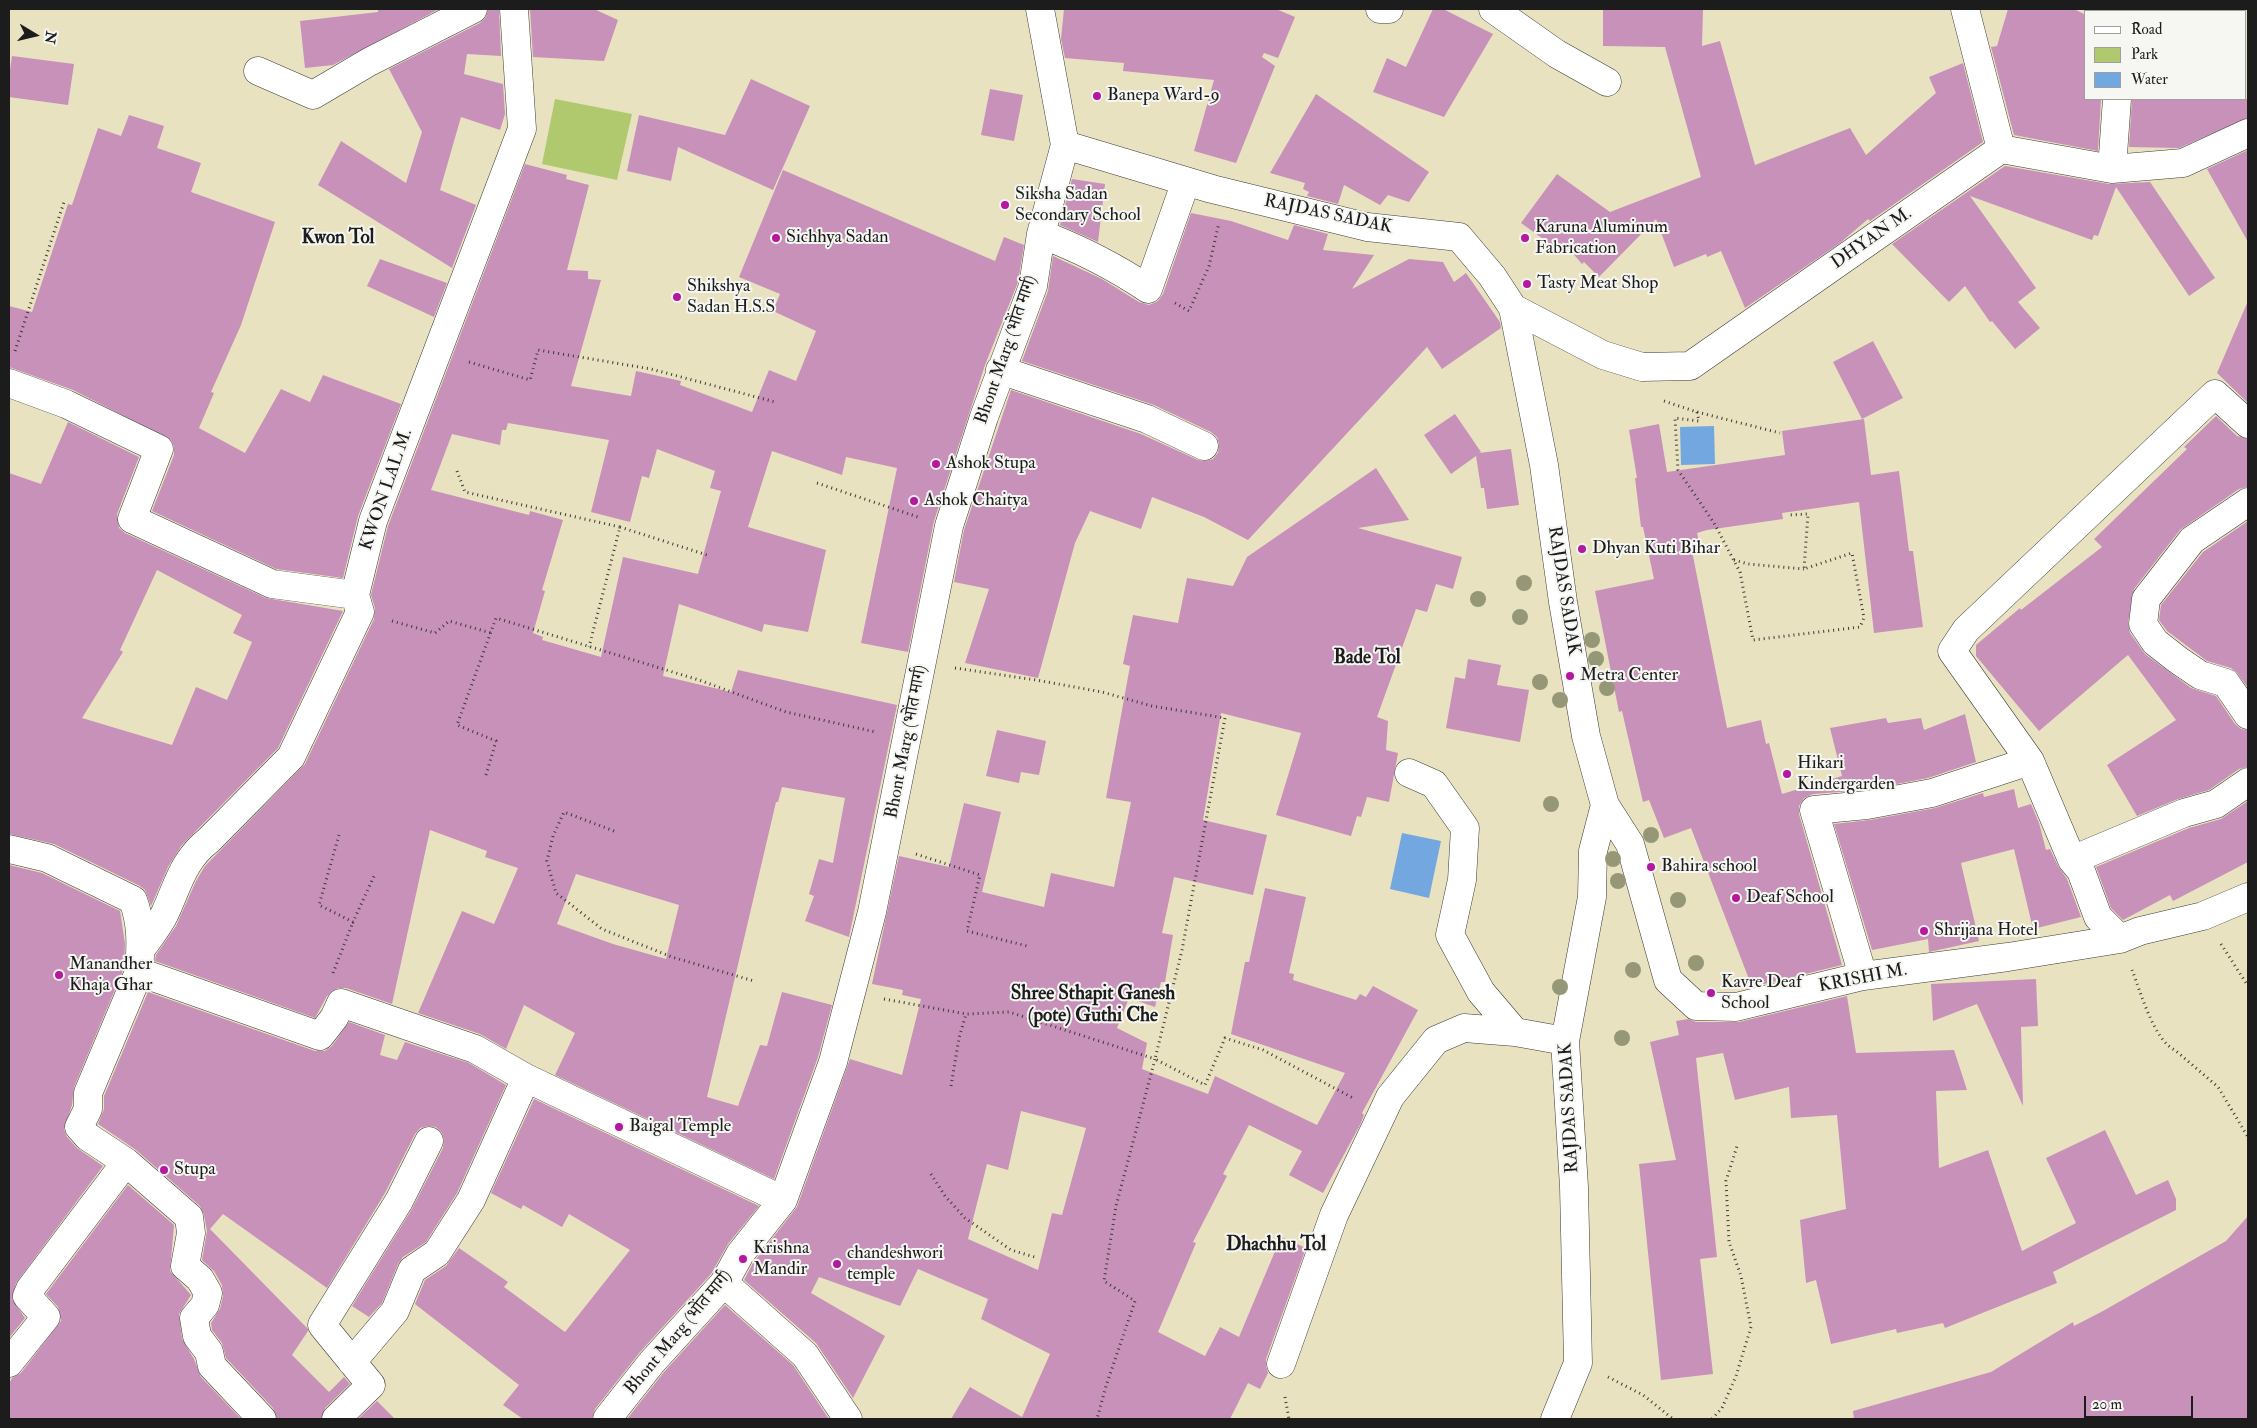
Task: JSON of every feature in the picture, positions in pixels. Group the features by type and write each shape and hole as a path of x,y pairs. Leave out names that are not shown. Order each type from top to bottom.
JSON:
{"street":[{"path":"258,71 313,95 368,62 473,9"},
{"name":"KWON LAL M.","path":"140,960 164,915 180,876 195,852 291,757 357,603 373,521 522,129 514,9"},
{"name":"Bhont Marg (भाेंत मार्ग)","path":"607,1419 652,1362 724,1283 740,1254 783,1200 833,1062 886,847 950,526 1000,370 1033,286 1041,234 1065,145 1040,9"},
{"path":"1380,9 1389,9"},
{"path":"1492,9 1557,54 1608,82"},
{"path":"1966,9 2001,149 2112,169 2184,163 2248,133"},
{"path":"2112,169 2117,100"},
{"name":"RAJDAS SADAK","path":"1065,145 1186,181 1367,227 1459,237 1492,276 1513,308 1544,465 1563,602 1586,736 1605,805 1593,851 1592,897 1565,1041 1574,1187 1578,1363 1554,1419"},
{"name":"DHYAN M.","path":"1513,308 1603,355 1642,367 1690,366 2001,149"},
{"path":"1041,234 1114,266 1148,289 1186,181"},
{"path":"1000,370 1147,419 1204,446"},
{"path":"10,372 66,404 159,449 132,519 272,584 357,603"},
{"path":"2120,939 2098,917 2081,871 2072,860 2030,761 1952,650 1966,630 2215,394 2248,424"},
{"path":"2248,502 2217,521 2192,540 2146,599 2143,624 2155,642 2178,660 2200,675 2226,683 2248,715"},
{"path":"1863,976 1814,810 1866,805 1932,793 2030,761"},
{"path":"1409,773 1434,784 1465,828 1462,880 1450,936 1481,992 1515,1032"},
{"path":"2072,860 2184,813 2216,804 2248,782"},
{"name":"KRISHI M.","path":"1605,805 1630,844 1668,980 1696,1006 1736,1007 1863,976 2008,957 2120,939 2140,931 2203,916 2248,897"},
{"path":"9,849 48,858 133,900 140,917 140,960 88,1093 88,1109 79,1127 88,1137 126,1162 189,1217 191,1233 185,1266 200,1279 208,1293 205,1305 194,1318 197,1336 209,1352 212,1366 262,1419"},
{"path":"140,960 320,1036 334,1018 341,1003 466,1046 526,1078 783,1200"},
{"path":"1281,1364 1334,1215 1390,1097 1436,1040 1464,1028 1515,1032 1565,1041"},
{"path":"352,1362 395,1311 412,1270 437,1253 471,1200 526,1078"},
{"path":"336,1419 371,1385 322,1325 399,1201 430,1141"},
{"path":"9,1363 46,1317 27,1296 30,1289 126,1162"},
{"path":"724,1283 805,1355 848,1419"}],"path":[{"path":"10,372 64,202"},
{"path":"1148,289 1189,311 1209,266 1222,214"},
{"path":"466,361 530,380 538,350 651,369 775,402"},
{"path":"1642,367 1665,402 1780,433"},
{"path":"1697,412 1699,422 1675,418 1678,470 1714,522 1740,572 1753,640 1860,627 1864,618 1852,552 1804,569 1748,564 1734,560"},
{"path":"457,472 465,492 620,527 707,555"},
{"path":"817,483 950,526"},
{"path":"1789,515 1808,514 1804,569"},
{"path":"589,647 620,527"},
{"path":"357,603 435,633 449,621 491,633"},
{"path":"486,775 496,741 457,725 496,618 699,680 786,712 908,738"},
{"path":"922,663 1036,680 1102,692 1152,706 1225,718 1182,950 1116,1206 1104,1281 1135,1301 1106,1386 1097,1419"},
{"path":"614,831 564,812 553,836 547,861 556,893 602,929 672,956 754,981"},
{"path":"339,835 319,906 353,922 375,874"},
{"path":"886,847 912,853 980,875 967,931 1027,946"},
{"path":"2203,916 2248,986"},
{"path":"2120,939 2152,1023 2168,1047 2218,1086 2248,1136"},
{"path":"851,992 966,1014 1009,1012 1155,1059 1205,1085 1225,1038 1263,1050 1348,1096 1383,1112"},
{"path":"951,1086 959,1038 966,1014"},
{"path":"1712,1419 1722,1408 1736,1376 1751,1327 1741,1276 1729,1242 1726,1181 1738,1143"},
{"path":"931,1174 946,1196 965,1218 1011,1250 1038,1258"},
{"path":"1578,1363 1643,1395 1673,1419"}],"green space":[{"path":"555,99 632,114 617,180 542,164"}],"water":[{"path":"1714,426 1715,464 1681,465 1680,427"},
{"path":"1402,833 1441,841 1429,898 1390,889"}],"building":[{"path":"378,9 439,9 333,65 305,68 300,21 378,12"},
{"path":"488,9 499,9 501,56 467,54 464,74 503,84 505,114 500,130 461,117 440,190 476,205 452,268 318,185 341,141 406,183 422,132 389,69 480,23 486,17"},
{"path":"530,9 594,9 618,20 604,61 533,57"},
{"path":"1064,9 1276,9 1295,17 1278,58 1264,53 1262,57 1275,66 1236,163 1194,151 1214,80 1123,71 1124,63 1065,58 1061,39"},
{"path":"1433,9 1443,9 1493,34 1444,117 1373,92 1387,58 1406,67"},
{"path":"1603,9 1703,9 1702,46 1720,41 1755,165 1850,128 1866,155 1936,93 1929,77 1963,63 1983,142 1870,221 1868,219 1840,243 1745,308 1721,251 1707,257 1706,254 1674,267 1656,219 1599,277 1584,262 1582,264 1563,242 1557,249 1521,223 1557,174 1610,212 1701,177 1665,47 1603,46"},
{"path":"2008,9 2074,9 2084,14 2084,100 2101,100 2098,151 2014,135 1991,47 1997,46"},
{"path":"12,56 74,64 68,105 9,97"},
{"path":"751,79 810,106 773,190 678,147 671,181 627,171 639,115 725,135"},
{"path":"990,89 1023,95 1014,141 981,135"},
{"path":"1316,94 1429,172 1409,202 1388,195 1380,205 1344,185 1338,204 1307,196 1309,192 1303,189 1305,183 1270,173"},
{"path":"2248,99 2248,118 2179,148 2129,147 2132,100"},
{"path":"129,115 164,126 157,148 201,163 191,192 275,222 241,325 211,392 214,393 199,428 245,453 281,389 310,402 323,375 401,404 358,516 343,578 276,569 152,511 174,455 174,447 171,440 73,390 9,367 9,306 32,312 68,204 72,205 98,128 121,136"},
{"path":"2248,150 2248,242 2207,169"},
{"path":"525,164 567,175 566,179 589,185 567,270 588,271 588,279 601,280 571,386 631,396 636,371 681,381 680,385 752,412 769,370 796,381 816,331 773,311 780,294 739,277 783,170 995,261 1004,237 1024,245 1018,282 985,365 934,521 908,652 861,643 897,468 846,457 842,475 772,451 748,527 826,550 808,632 764,624 762,632 679,604 663,676 731,692 738,670 897,705 849,937 805,921 814,896 809,894 819,859 833,863 845,798 782,787 778,802 776,802 707,1097 738,1106 760,1045 767,1046 782,992 832,1005 818,1057 774,1179 555,1075 575,1033 524,1005 506,1049 480,1034 418,1013 462,911 494,924 518,868 485,857 487,851 430,830 392,1004 346,988 338,988 327,996 315,1018 155,961 156,955 176,926 196,881 205,866 305,764 374,619 375,608 371,595 388,526","holes":["508,423 609,440 591,512 630,522 642,476 649,478 657,449 715,471 710,488 721,491 698,574 623,557 601,657 542,640 543,637 533,633 545,591 542,590 563,520 530,511 529,515 431,490 452,434 500,445 502,430 506,430","576,874 679,905 666,959 613,944 557,924"]},
{"path":"2005,166 2109,184 2150,182 2215,278 2189,296 2116,187 2098,236 2094,235 2092,240 1970,196 2036,288 2018,302 2040,328 2015,349 1992,321 1990,322 1965,286 1949,302 1892,244"},
{"path":"1072,179 1105,184 1098,242 1060,225"},
{"path":"1191,213 1231,221 1288,240 1294,225 1328,234 1323,250 1374,255 1352,289 1409,259 1443,262 1454,282 1466,273 1500,322 1501,328 1442,369 1427,347 1248,540 1204,517 1152,497 1141,529 1090,511 1075,543 1038,678 965,663 989,589 954,582 964,530 1011,390 1141,434 1198,460 1206,461 1213,459 1218,453 1219,444 1217,437 1211,432 1154,405 1022,361 1048,291 1053,256 1102,279 1139,302 1149,305 1158,301 1163,294"},
{"path":"380,259 447,283 434,317 367,286"},
{"path":"2248,301 2248,403 2217,373"},
{"path":"1873,341 1903,398 1862,419 1833,362"},
{"path":"1455,414 1481,452 1479,453 1511,449 1519,505 1487,509 1484,488 1481,488 1476,456 1451,474 1424,435"},
{"path":"2216,416 2237,436 2248,439 2248,487 2239,489 2180,530 2134,589 2128,623 2130,633 2145,654 2191,688 2216,696 2235,724 2241,729 2248,730 2248,767 2239,769 2209,790 2178,799 2137,816 2107,765 2176,720 2128,655 2039,731 1976,656 1976,645 2020,608 2021,610 2102,547 2094,539 2187,449 2184,447"},
{"path":"1864,419 1871,475 1899,471 1909,551 1913,551 1923,627 1874,633 1859,502 1782,513 1783,519 1697,533 1700,545 1691,546 1727,728 1761,720 1766,744 1769,743 1782,794 1842,776 1830,728 1886,718 1888,723 1921,718 1924,730 1965,714 1976,762 1928,778 1865,790 1813,794 1804,798 1799,806 1799,814 1842,965 1752,987 1691,828 1664,838 1649,800 1643,802 1622,711 1619,712 1595,591 1654,579 1643,527 1641,527 1635,478 1637,478 1629,430 1659,424 1667,472 1785,455 1782,431"},
{"path":"68,422 139,457 117,514 119,528 125,533 266,598 343,611 278,748 181,846 168,867 151,906 145,890 140,886 54,844 9,834 9,473 41,484","holes":["157,570 242,615 233,633 252,642 227,700 196,687 172,745 82,718 123,652 120,650"]},
{"path":"1376,468 1409,520 1358,528 1462,557 1453,589 1436,584 1427,612 1416,609 1377,717 1388,721 1386,750 1398,753 1389,802 1367,797 1361,817 1357,816 1351,836 1276,815 1301,733 1221,713 1203,820 1267,835 1253,895 1174,877 1162,933 1173,935 1165,982 1161,982 1155,1007 1129,998 1117,1028 1147,1043 1142,1069 1208,1094 1215,1076 1317,1125 1345,1073 1231,1034 1245,962 1249,962 1265,888 1306,897 1289,973 1294,974 1293,980 1356,1000 1360,994 1366,997 1373,986 1418,1010 1362,1113 1364,1115 1360,1125 1323,1193 1289,1175 1302,1151 1249,1125 1223,1174 1227,1176 1193,1242 1196,1243 1158,1332 1205,1356 1220,1327 1239,1337 1281,1237 1306,1248 1266,1359 1268,1373 1260,1389 1248,1383 1230,1419 951,1419 970,1387 1022,1417 1050,1354 981,1319 988,1299 918,1269 900,1306 819,1277 811,1293 885,1336 853,1398 816,1343 744,1280 753,1263 797,1207 850,1059 902,1075 921,999 902,995 903,990 872,984 899,856 949,867 964,803 1001,812 982,892 1044,907 1051,873 1114,887 1131,802 1106,798 1130,666 1123,664 1133,615 1178,623 1187,578 1233,586 1247,557","holes":["1021,1111 1086,1128 1062,1215 1052,1213 1038,1270 968,1239 987,1164 1008,1170"]},
{"path":"2248,521 2248,688 2231,668 2207,661 2167,631 2159,620 2161,605 2203,552"},
{"path":"1468,659 1501,665 1497,685 1529,690 1520,742 1446,728 1455,677 1465,679"},
{"path":"997,730 1046,741 1039,775 1021,772 1019,783 986,776"},
{"path":"2014,789 2018,808 2031,804 2039,823 2046,850 2050,849 2067,879 2081,917 2033,929 2014,849 1961,863 1979,941 1929,952 1928,939 1872,950 1834,824 1870,820 1935,808 1983,793 1984,797"},
{"path":"2248,801 2248,862 2173,901 2170,895 2123,920 2111,908 2096,867 2189,828 2221,819"},
{"path":"9,865 42,873 120,911 125,944 124,968 74,1087 72,1105 64,1129 67,1137 77,1148 103,1166 16,1283 12,1299 25,1318 9,1338"},
{"path":"2036,979 2038,1026 2021,1027 2023,1106 1977,1004 1933,1021 1931,984"},
{"path":"148,992 315,1051 325,1051 332,1046 349,1022 385,1035 380,1055 397,1060 405,1042 469,1063 506,1085 457,1193 426,1242 403,1257 398,1264 382,1303 369,1317 352,1306 412,1209 443,1148 444,1140 442,1133 436,1127 420,1128 415,1134 385,1193 327,1288 223,1214 210,1229 308,1329 292,1355 329,1392 344,1377 350,1384 325,1408 321,1419 277,1419 273,1408 226,1358 222,1343 212,1330 211,1323 220,1309 223,1296 222,1285 214,1271 202,1260 207,1231 200,1206 136,1150 98,1124 104,1109 104,1096"},
{"path":"1847,996 1856,1053 1954,1050 1967,1090 1936,1091 1939,1168 1988,1150 2022,1251 2076,1223 2046,1158 2105,1130 2136,1195 2168,1180 2176,1199 2176,1210 2053,1272 2057,1283 1945,1328 1943,1323 1897,1333 1896,1329 1831,1344 1816,1280 1806,1283 1800,1220 1846,1209 1837,1115 1791,1118 1789,1087 1735,1100 1723,1053 1696,1058 1717,1257 1700,1259 1713,1374 1661,1380 1639,1164 1676,1160 1650,1042 1679,1035 1676,1021 1688,1019 1696,1022 1739,1022"},
{"path":"534,1099 759,1206 728,1244 711,1274 640,1352 595,1409 592,1419 523,1419 503,1405 519,1385 415,1304 425,1280 446,1266 459,1248 508,1282 504,1287 565,1332 630,1250 569,1214 562,1227 523,1205 521,1209 491,1193"},
{"path":"128,1185 174,1225 170,1271 191,1295 179,1314 182,1339 194,1359 201,1377 241,1419 9,1419 9,1384 12,1378 21,1373 61,1321 58,1307 46,1294"},
{"path":"2248,1216 2248,1419 1854,1419 1853,1411 1991,1372 2073,1322 2074,1326 2103,1311 2226,1241"},
{"path":"725,1305 793,1365 829,1419 627,1419 664,1372"},
{"path":"377,1401 395,1419 358,1419"}],"place":[{"name":"Banepa Ward-9","path":"1097,96"},
{"name":"Siksha Sadan Secondary School","path":"1005,205"},
{"name":"Sichhya Sadan","path":"776,238"},
{"name":"Karuna Aluminum Fabrication","path":"1525,238"},
{"name":"Tasty Meat Shop","path":"1527,284"},
{"name":"Shikshya Sadan H.S.S","path":"677,297"},
{"name":"Ashok Stupa","path":"936,464"},
{"name":"Ashok Chaitya","path":"914,501"},
{"name":"Dhyan Kuti Bihar","path":"1582,549"},
{"name":"Metra Center","path":"1570,676"},
{"name":"Hikari Kindergarden","path":"1787,774"},
{"name":"Bahira school","path":"1651,867"},
{"name":"Deaf School","path":"1736,898"},
{"name":"Shrijana Hotel","path":"1924,931"},
{"name":"Manandher Khaja Ghar","path":"59,975"},
{"name":"Kavre Deaf School","path":"1711,993"},
{"name":"Baigal Temple","path":"619,1127"},
{"name":"Stupa","path":"164,1170"},
{"name":"Krishna Mandir","path":"743,1259"},
{"name":"chandeshwori temple","path":"837,1264"}],"district":[{"name":"Kwon Tol","path":"338,239"},
{"name":"Bade Tol","path":"1367,659"},
{"name":"Shree Sthapit Ganesh (pote) Guthi Che","path":"1093,1006"},
{"name":"Dhachhu Tol","path":"1276,1246"}]}
